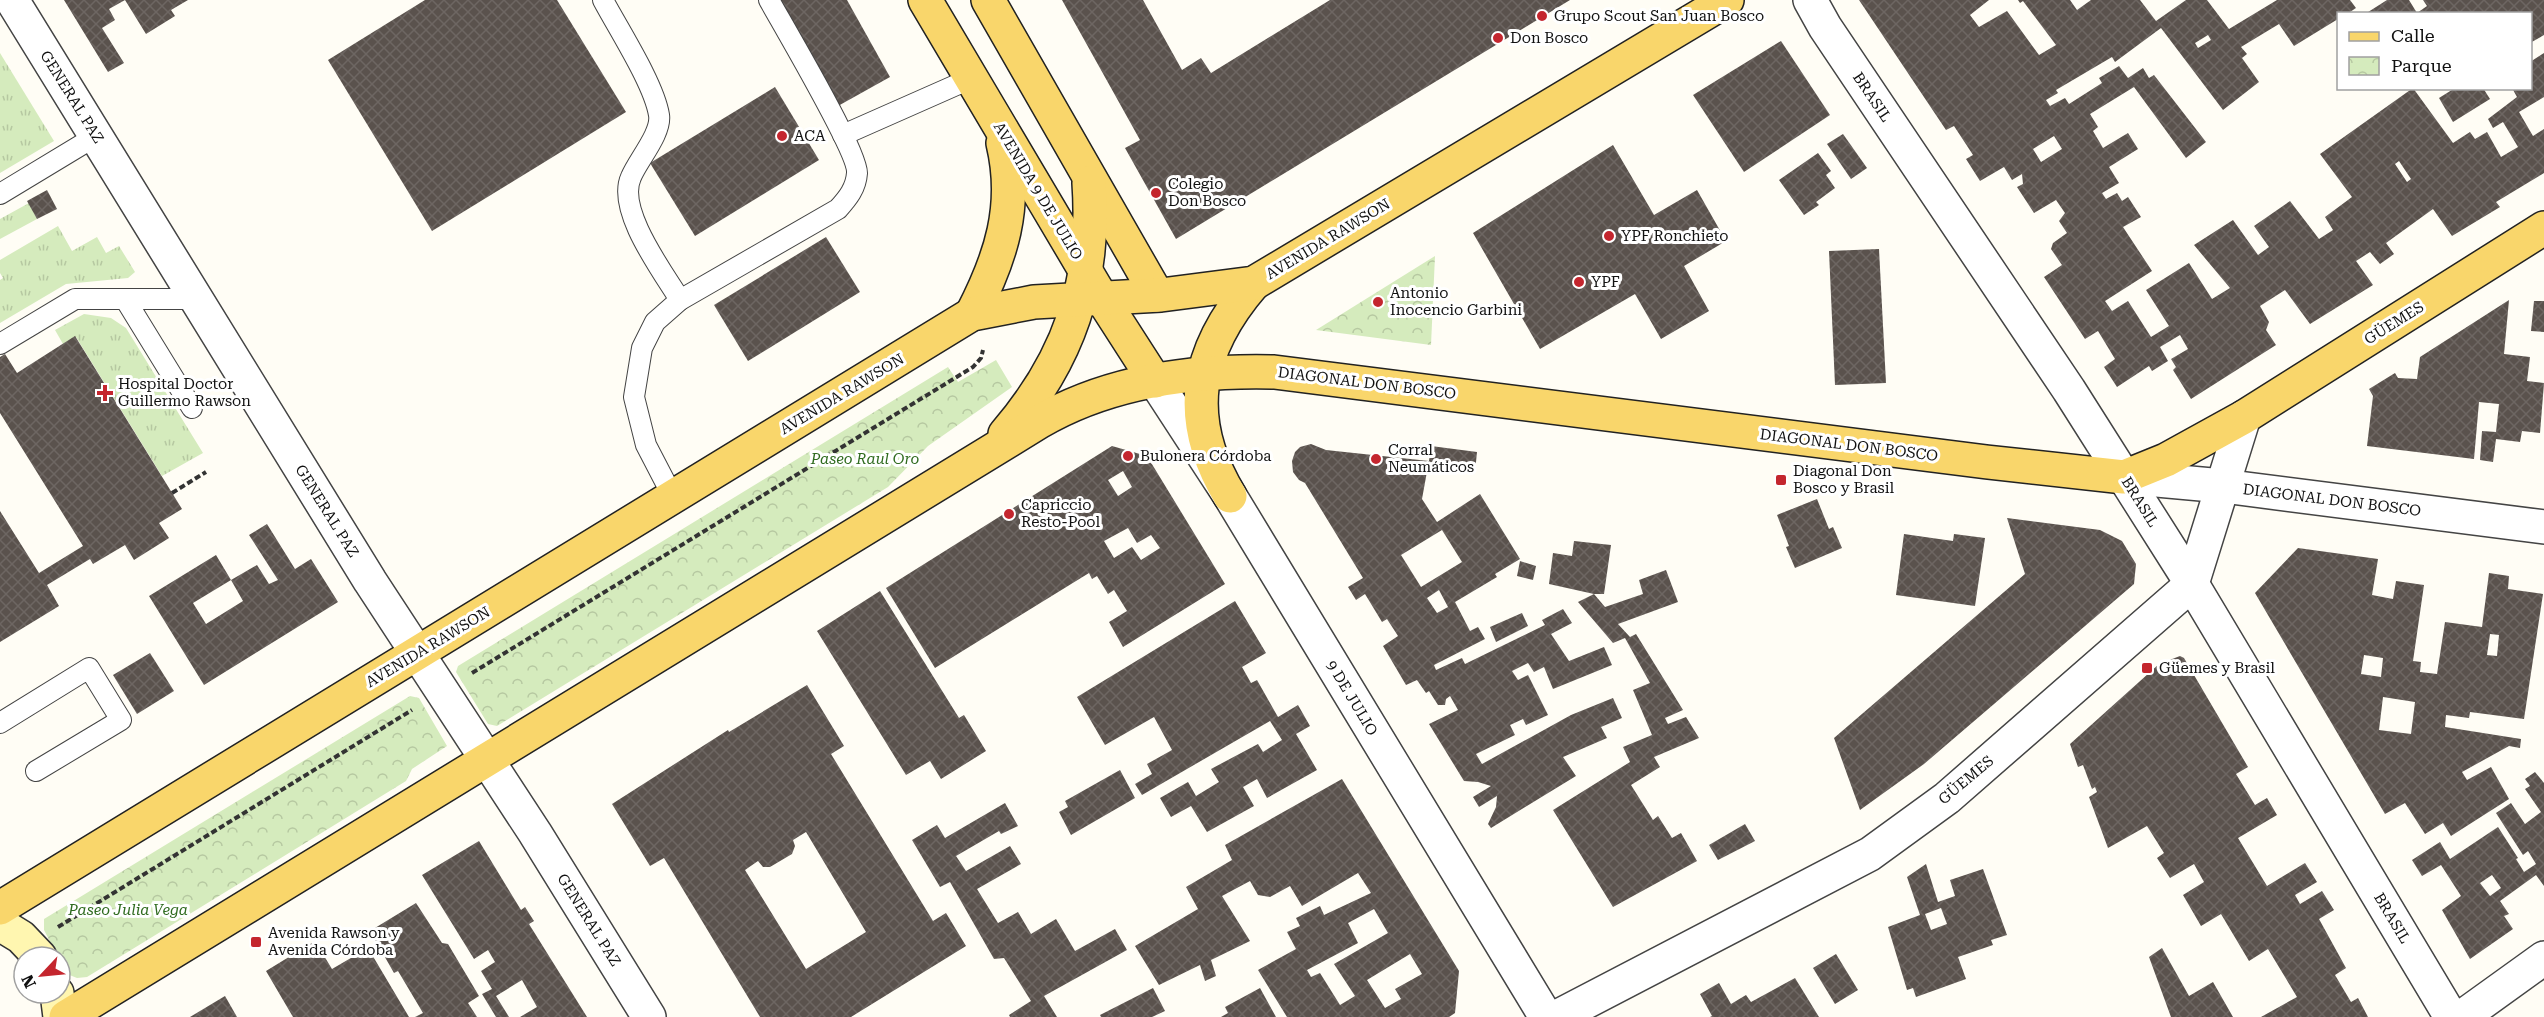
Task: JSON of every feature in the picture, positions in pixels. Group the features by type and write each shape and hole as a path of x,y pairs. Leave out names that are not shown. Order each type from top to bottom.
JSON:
{"main road":[{"name":"AVENIDA 9 DE JULIO","path":"925,0 998,123 1089,289 1155,381"},
{"path":"988,0 1089,180 1157,295"},
{"name":"AVENIDA RAWSON","path":"3,904 972,314 1089,289 1157,295 1254,283 1727,0"},
{"path":"972,314 997,264 1008,209 1006,153 998,123"},
{"path":"973,463 1005,434 1039,391 1066,342 1089,289 1089,180"},
{"name":"GÜEMES","path":"2124,477 2166,460 2244,417 2544,228"},
{"path":"1230,496 1210,459 1205,438 1201,396 1209,354 1227,316 1254,283"},
{"name":"DIAGONAL DON BOSCO","path":"1155,381 1204,373 1237,371 1310,375 1987,462 2124,477"},
{"path":"66,1017 1061,409 1103,394 1155,381"},
{"path":"3,904 31,945"}],"street":[{"name":"GENERAL PAZ","path":"12,0 370,581 536,833 649,1017"},
{"name":"BRASIL","path":"1810,0 1825,27 2069,390 2192,584 2451,1017"},
{"name":"9 DE JULIO","path":"1155,381 1230,496 1546,1017"},
{"path":"2192,584 2244,417"},
{"name":"DIAGONAL DON BOSCO","path":"2124,477 2223,486 2544,527"},
{"name":"GÜEMES","path":"1557,1017 1870,854 1947,798 2192,584"},
{"path":"2462,1017 2544,958"}],"lane":[{"path":"603,0 653,95 660,118 649,148 630,178 627,200 637,227 680,300"},
{"path":"673,497 646,445 634,397 642,348 655,322 680,300 838,208 852,193 858,171 843,135 769,0"},
{"path":"843,135 972,78"},
{"path":"0,194 96,136"},
{"path":"0,344 75,299 196,298"},
{"path":"125,299 192,408"},
{"path":"0,723 89,668 121,720 36,771"}],"path":[{"path":"42,945 442,692 973,367 983,352 972,314"},
{"path":"172,493 206,472"}],"green space":[{"path":"0,53 54,141 0,173"},
{"path":"29,203 37,219 0,239 0,219"},
{"path":"58,226 72,251 97,237 106,253 119,246 135,272 128,278 66,284 0,323 0,280 3,278 0,273 0,260"},
{"path":"1435,256 1431,345 1316,330"},
{"path":"84,314 111,318 126,328 203,453 162,476 76,337 63,344 55,330"},
{"name":"Paseo Raul Oro","path":"996,360 1012,387 928,446 888,487 497,726 488,724 456,672 458,666 948,367 958,382"},
{"name":"Paseo Julia Vega","path":"410,696 419,698 447,746 412,769 406,781 87,977 72,976 72,945 52,945 44,930 44,919"}],"building":[{"path":"64,0 125,0 109,9 115,20 102,28 124,63 108,72"},
{"path":"125,0 188,0 171,10 175,16 146,34"},
{"path":"425,0 557,0 626,112 432,231 328,60"},
{"path":"778,0 847,0 890,77 838,106"},
{"path":"1062,0 1143,0 1182,70 1201,58 1211,73 1330,0 1570,0 1176,239 1125,148 1140,140"},
{"path":"1859,0 1989,0 1970,15 1979,27 2007,11 2039,55 2056,45 2023,1 2020,3 2018,0 2070,0 2077,10 2091,0 2140,0 2156,21 2186,0 2207,0 2229,29 2277,0 2350,0 2356,8 2350,12 2337,12 2337,20 2294,46 2279,24 2241,47 2247,54 2242,58 2259,82 2223,110 2161,28 2115,62 2112,57 2056,90 2058,93 2046,100 2050,106 2065,98 2069,104 2102,83 2099,78 2119,66 2128,78 2143,68 2149,78 2154,75 2206,142 2186,158 2134,87 2090,114 2098,127 2093,131 2103,148 2128,133 2138,149 2109,167 2119,183 2102,193 2106,199 2117,193 2122,201 2128,197 2141,217 2123,227 2152,271 2105,301 2112,311 2128,301 2151,337 2169,326 2146,290 2189,263 2212,299 2230,288 2194,245 2233,220 2258,255 2269,247 2254,226 2290,201 2319,239 2333,230 2325,217 2352,197 2320,154 2410,90 2414,90 2453,143 2470,132 2475,139 2487,132 2501,157 2518,147 2503,122 2493,128 2488,119 2517,97 2513,90 2532,90 2532,61 2544,53 2544,97 2519,112 2533,136 2544,129 2544,173 2496,202 2500,207 2452,236 2433,209 2386,243 2394,254 2380,264 2370,252 2356,261 2373,285 2310,324 2285,290 2260,306 2269,322 2266,330 2276,345 2191,399 2173,370 2176,367 2171,359 2188,349 2180,335 2160,347 2168,361 2152,371 2149,366 2117,387 2104,367 2115,359 2098,331 2085,339 2044,277 2062,265 2051,249 2053,243 2067,233 2059,221 2065,213 2056,200 2034,213 2017,187 2023,184 2022,174 2012,180 2004,167 1980,181 1966,159 1973,155 1954,126 1946,130","holes":["2208,35 2211,40 2198,48 2195,43","2054,136 2062,149 2041,162 2033,149","2399,161 2411,179 2407,182 2395,164"]},
{"path":"2387,0 2409,0 2416,12 2368,12"},
{"path":"2423,0 2544,0 2544,35 2532,42 2532,12 2418,12 2427,6"},
{"path":"1781,41 1830,115 1744,172 1693,95"},
{"path":"775,87 819,160 695,236 650,163"},
{"path":"2452,90 2484,90 2490,99 2453,122 2439,98"},
{"path":"1843,134 1867,168 1851,179 1827,144"},
{"path":"1613,145 1654,215 1697,190 1726,241 1684,266 1709,311 1661,339 1635,294 1540,349 1473,233"},
{"path":"1818,153 1831,171 1826,175 1835,188 1816,202 1819,205 1804,215 1779,180"},
{"path":"47,190 57,209 37,219 27,201"},
{"path":"826,237 860,292 748,361 714,305"},
{"path":"1879,249 1886,383 1835,385 1829,251"},
{"path":"2509,300 2504,354 2530,357 2527,381 2544,383 2540,433 2522,431 2520,442 2496,439 2493,462 2480,460 2482,431 2496,432 2499,404 2479,402 2474,459 2367,446 2373,396 2369,389 2395,373 2398,378 2417,379 2420,357"},
{"path":"2534,301 2544,301 2544,332 2531,331"},
{"path":"75,336 182,509 159,523 169,538 134,560 125,545 93,564 90,559 47,585 59,606 0,642 0,511 39,573 83,546 0,413 0,357 5,354 17,373"},
{"path":"1311,444 1326,450 1429,461 1431,446 1477,452 1475,472 1428,466 1422,499 1437,522 1480,494 1520,559 1495,574 1497,577 1455,602 1470,631 1478,627 1485,639 1434,665 1436,670 1462,658 1465,664 1545,625 1542,620 1563,609 1572,623 1551,634 1569,661 1604,647 1612,665 1553,689 1544,667 1534,672 1528,663 1512,671 1518,680 1528,675 1548,715 1526,725 1523,719 1510,725 1515,735 1476,754 1482,764 1571,715 1613,698 1622,718 1601,727 1607,738 1563,757 1576,776 1491,828 1488,824 1496,807 1497,796 1479,807 1473,797 1491,786 1464,781 1429,724 1458,710 1450,696 1446,699 1445,705 1438,705 1429,691 1426,693 1417,680 1406,685 1383,646 1398,636 1387,619 1382,622 1365,594 1356,600 1348,587 1363,578 1305,483 1299,480 1293,472 1292,461 1295,452 1300,447","holes":["1442,530 1462,562 1421,587 1401,555","1439,590 1448,607 1437,613 1427,598"]},
{"path":"1112,446 1147,456 1225,584 1123,647 1109,622 1127,611 1114,590 1108,594 1097,576 1092,579 1089,573 935,668 886,588","holes":["1123,471 1132,487 1118,496 1108,480","1128,528 1137,543 1151,535 1160,548 1141,560 1132,547 1114,558 1104,541"]},
{"path":"1817,499 1829,529 1833,527 1842,548 1795,568 1777,515"},
{"path":"2007,518 2100,530 2122,541 2136,564 2134,584 1924,764 1860,810 1834,738 2025,574"},
{"path":"267,524 295,569 311,559 338,602 204,685 149,596 216,555 231,580 257,565 269,584 278,580 249,535","holes":["231,580 243,601 206,624 193,603"]},
{"path":"1904,534 1953,541 1954,534 1985,538 1975,606 1896,595"},
{"path":"1574,541 1611,545 1604,594 1549,584 1553,553 1572,556"},
{"path":"2298,548 2378,559 2372,595 2393,599 2396,581 2424,585 2413,661 2421,662 2420,672 2437,674 2445,622 2482,627 2489,573 2509,576 2508,589 2543,594 2524,719 2470,712 2469,718 2446,715 2445,727 2521,739 2520,748 2509,746 2462,772 2467,780 2491,767 2509,799 2451,836 2443,823 2425,834 2405,803 2385,814 2255,593","holes":["2490,634 2499,635 2497,656 2487,655","2364,655 2383,658 2381,677 2361,674","2383,697 2415,702 2411,734 2379,730"]},
{"path":"1520,561 1536,566 1533,580 1517,576"},
{"path":"1666,570 1678,602 1618,624 1630,637 1636,634 1683,710 1665,718 1668,724 1686,717 1699,738 1654,757 1660,767 1631,785 1653,820 1658,816 1672,838 1681,833 1697,861 1613,907 1553,810 1630,762 1623,747 1652,735 1633,690 1650,683 1625,638 1613,643 1578,602 1594,594 1605,607 1643,594 1639,580"},
{"path":"880,591 959,718 964,715 986,751 941,779 930,761 906,775 817,631"},
{"path":"1235,601 1266,653 1242,667 1251,683 1257,680 1278,717 1298,705 1310,726 1296,734 1317,770 1267,798 1257,779 1243,787 1254,806 1207,832 1191,806 1171,817 1160,798 1188,782 1196,796 1219,782 1211,769 1258,744 1263,752 1282,740 1270,721 1142,795 1135,784 1152,774 1147,764 1172,750 1154,717 1105,745 1077,697"},
{"path":"1522,613 1528,626 1496,642 1490,627"},
{"path":"150,653 174,691 137,714 113,675"},
{"path":"2180,656 2184,658 2248,767 2236,774 2255,805 2267,798 2277,815 2238,838 2267,886 2305,863 2317,882 2295,895 2300,904 2322,891 2334,910 2319,919 2346,968 2335,975 2351,1002 2358,998 2368,1017 2261,1017 2297,997 2268,949 2249,961 2221,914 2201,926 2183,895 2204,882 2194,864 2170,878 2157,858 2164,853 2147,826 2108,848 2089,797 2097,792 2095,787 2092,789 2083,765 2078,767 2070,744 2159,664"},
{"path":"807,685 844,746 831,754 933,921 946,913 966,946 851,1017 760,1017 664,858 650,866 612,804 728,730 729,732","holes":["806,832 866,932 806,969 745,870 758,861 763,867 770,867 792,854 795,846 793,840"]},
{"path":"1120,770 1135,798 1071,835 1059,812 1068,807 1065,801"},
{"path":"2535,772 2544,783 2544,886 2536,875 2500,901 2509,914 2504,916 2513,929 2470,959 2442,910 2461,896 2441,865 2422,876 2412,860 2440,842 2450,859 2498,827 2518,858 2516,859 2524,872 2536,864 2528,851 2523,855 2496,813 2511,803 2525,824 2541,812 2525,789 2530,786 2525,779","holes":["2492,875 2501,888 2490,896 2480,883"]},
{"path":"1342,779 1459,971 1455,1013 1449,1017 1287,1017 1258,970 1296,949 1287,932 1300,926 1296,918 1320,906 1324,915 1371,893 1358,873 1302,906 1290,886 1270,897 1258,895 1250,881 1222,896 1250,941 1211,960 1216,976 1205,981 1200,965 1159,985 1135,946 1198,909 1186,887 1232,860 1225,845","holes":["1374,909 1388,933 1334,964 1355,996 1340,1005 1320,973 1311,977 1307,970 1358,943 1348,923","1410,954 1422,974 1395,989 1401,999 1385,1008 1367,980"]},
{"path":"1005,803 1018,826 1001,834 999,831 956,856 966,871 1010,846 1021,864 977,889 998,923 1018,912 1031,934 1056,919 1075,951 1115,929 1127,950 1044,996 1057,1017 1010,1017 1009,1015 1031,1001 1004,958 994,959 950,882 940,887 912,840 937,825 945,838"},
{"path":"1745,824 1755,841 1718,860 1709,845"},
{"path":"479,841 521,910 525,907 534,921 529,924 587,1017 520,1017 537,1007 522,980 496,996 509,1017 496,1017 482,994 492,989 481,971 495,962 488,950 474,959 422,875"},
{"path":"1926,864 1938,902 1955,896 1950,880 1983,869 2007,935 1991,940 1993,945 1958,957 1966,979 1916,997 1913,988 1907,990 1888,927 1920,915 1907,877","holes":["1941,908 1947,924 1931,930 1925,914"]},
{"path":"416,903 442,943 448,944 479,996 468,1003 477,1017 415,1017 423,1013 398,971 394,973 370,931"},
{"path":"315,941 332,969 368,948 409,1017 293,1017 266,971"},
{"path":"2162,948 2189,996 2213,982 2233,1017 2171,1017 2149,957"},
{"path":"1836,954 1858,990 1835,1004 1813,968"},
{"path":"1795,978 1819,1017 1710,1017 1712,1016 1700,994 1719,983 1731,1004 1746,995 1751,1002"},
{"path":"1153,988 1165,1011 1152,1017 1101,1017 1100,1015"},
{"path":"1260,988 1276,1017 1221,1017 1228,1013 1225,1007"},
{"path":"225,996 237,1017 190,1017"}],"place":[{"name":"Grupo Scout San Juan Bosco","path":"1542,16"},
{"name":"Don Bosco","path":"1498,38"},
{"name":"ACA","path":"782,136"},
{"name":"Colegio Don Bosco","path":"1156,193"},
{"name":"YPF Ronchieto","path":"1609,236"},
{"name":"YPF","path":"1579,282"},
{"name":"Antonio Inocencio Garbini","path":"1378,302"},
{"name":"Hospital Doctor Guillermo Rawson","path":"105,393"},
{"name":"Bulonera Córdoba","path":"1128,456"},
{"name":"Corral Neumáticos","path":"1376,459"},
{"name":"Diagonal Don Bosco y Brasil","path":"1781,480"},
{"name":"Capriccio Resto-Pool","path":"1009,514"},
{"name":"Güemes y Brasil","path":"2147,668"},
{"name":"Avenida Rawson y Avenida Córdoba","path":"256,942"}]}
